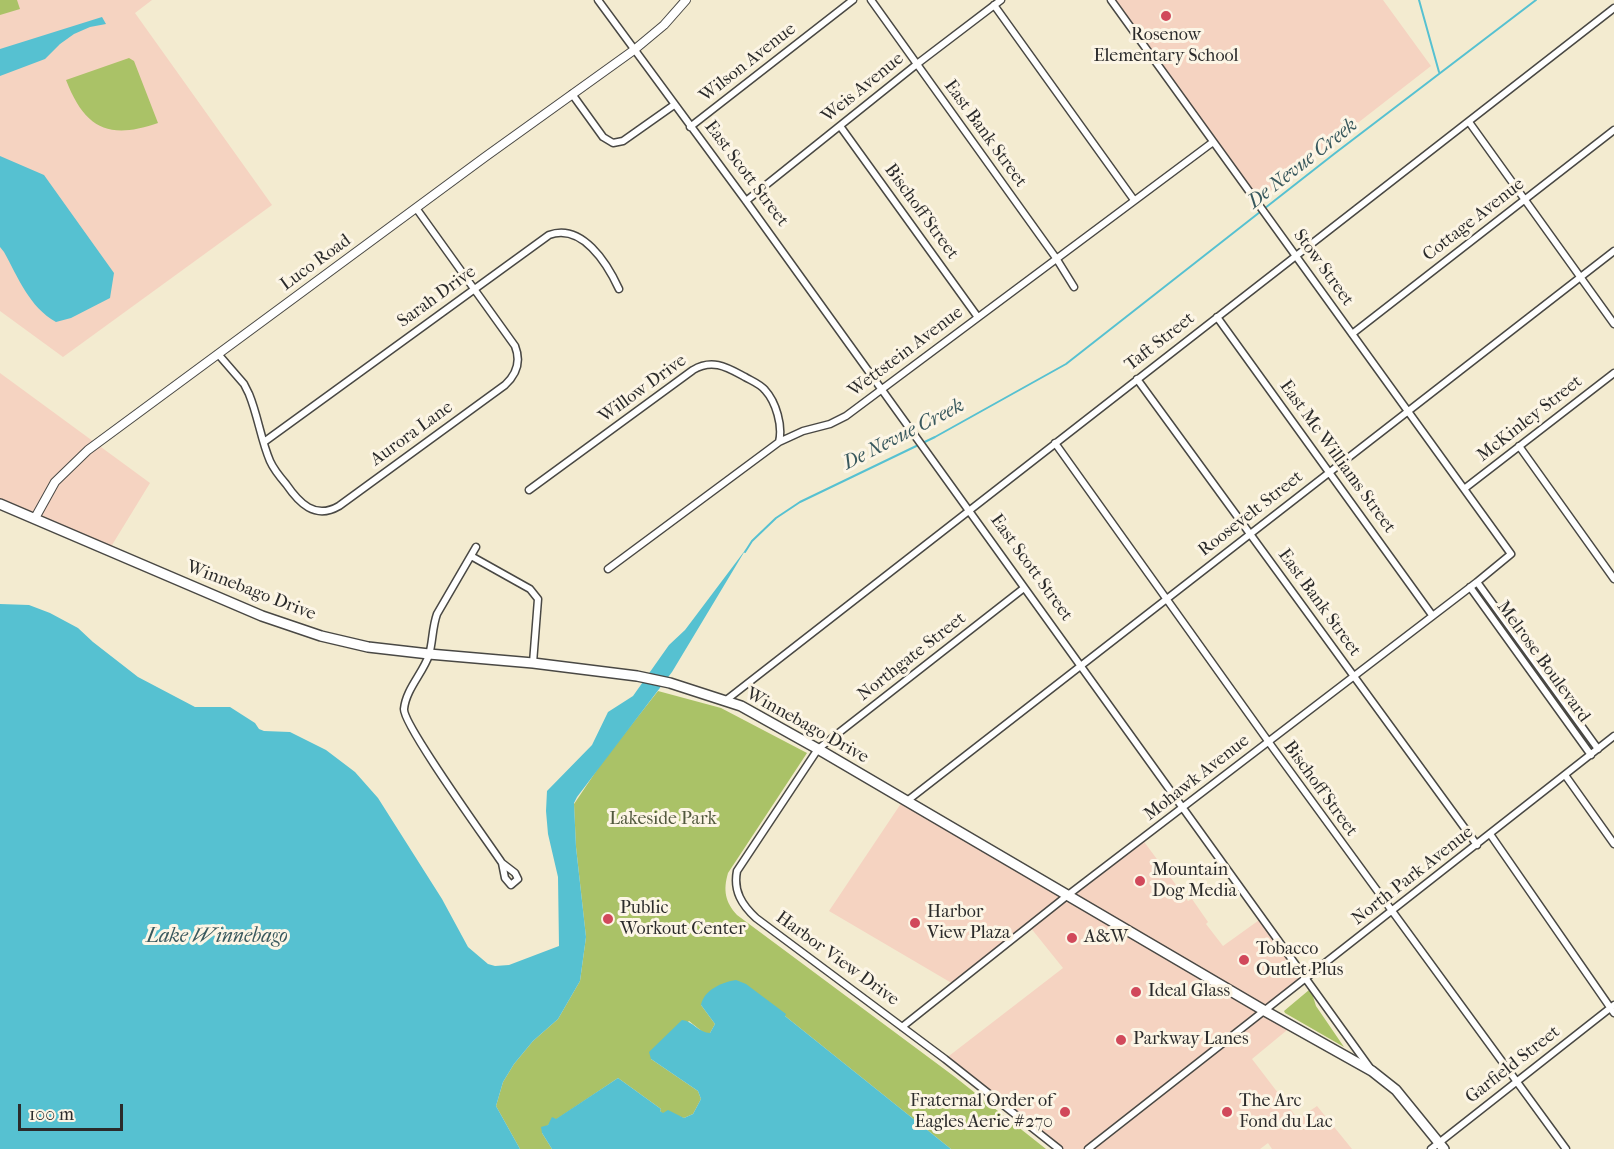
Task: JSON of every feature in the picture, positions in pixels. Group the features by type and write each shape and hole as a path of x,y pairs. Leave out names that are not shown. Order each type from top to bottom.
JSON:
{"main road":[{"name":"Winnebago Drive","path":"0,504 283,624 347,642 429,654 533,663 637,676 670,683 741,706 818,748 1265,1011 1372,1071"},
{"name":"East Scott Street","path":"1372,1071 1396,1090 1442,1146"}],"street":[{"name":"East Scott Street","path":"598,0 746,201 1372,1071"},
{"name":"Luco Road","path":"35,518 49,490 74,461 634,50 664,25 686,0"},
{"name":"Wilson Avenue","path":"690,127 854,0"},
{"name":"East Bank Street","path":"871,0 1056,258 1074,287"},
{"name":"Weis Avenue","path":"746,201 1001,0"},
{"name":"Stow Street","path":"1111,0 1510,554"},
{"path":"994,5 1134,200"},
{"name":"Taft Street","path":"725,701 1614,8"},
{"path":"572,94 603,137 614,143 623,141 674,105"},
{"path":"1469,122 1614,324"},
{"name":"Bischoff Street","path":"840,126 977,316"},
{"name":"Cottage Avenue","path":"1352,334 1614,130"},
{"name":"Wettstein Avenue","path":"608,569 779,442 837,421 882,390 977,316 1213,142"},
{"name":"Aurora Lane","path":"218,354 247,390 273,467 298,501 310,509 325,511 339,506 450,425 508,382 515,372 518,354 514,343 416,208"},
{"name":"Sarah Drive","path":"264,442 542,238 562,232 578,236 592,249 619,289"},
{"name":"Roosevelt Street","path":"907,801 1614,251"},
{"name":"East Mc Williams Street","path":"1217,317 1432,615"},
{"name":"Willow Drive","path":"529,490 693,370 707,364 725,366 764,389 771,399 780,424 782,432 779,442"},
{"name":"McKinley Street","path":"1464,489 1614,373"},
{"name":"East Bank Street","path":"1137,379 1476,845"},
{"name":"Bischoff Street","path":"1055,443 1391,912 1566,1149"},
{"path":"1519,446 1614,579"},
{"path":"476,547 432,626 429,654 404,710 406,719 502,863"},
{"name":"Mohawk Avenue","path":"902,1027 1068,895 1477,582 1510,554"},
{"path":"471,556 530,590 538,599 533,663"},
{"name":"Melrose Boulevard","path":"1477,582 1598,748"},
{"name":"Melrose Boulevard","path":"1470,587 1591,755"},
{"name":"Northgate Street","path":"818,748 1024,588"},
{"name":"North Park Avenue","path":"1088,1149 1614,736"},
{"name":"Harbor View Drive","path":"818,748 737,871 737,892 746,909 1059,1149"},
{"path":"1565,775 1614,844"},
{"path":"1490,834 1613,1008"},
{"name":"Garfield Street","path":"1431,1149 1442,1146 1515,1082 1613,1008"}],"shaded area":[{"path":"0,0 152,0 135,13 272,205 63,357 0,311"},
{"path":"1111,0 1383,0 1431,66 1256,202"},
{"path":"0,373 150,483 109,550 0,504"},
{"path":"904,799 1068,895 1142,839 1188,901 1192,899 1208,922 1206,924 1223,946 1262,918 1307,978 1265,1011 1292,1026 1252,1059 1298,1119 1317,1106 1352,1149 1272,1149 1268,1143 1260,1149 1059,1149 945,1059 1063,968 1030,927 955,985 829,911"}],"green space":[{"path":"0,0 17,0 20,9 0,15"},
{"path":"129,58 134,61 158,123 141,128 112,130 91,120 73,97 66,80"},
{"name":"Lakeside Park","path":"658,691 721,708 807,753 728,873 726,896 737,915 955,1077 1046,1149 951,1149 785,1016 701,1005 715,1024 710,1033 704,1033 689,1021 651,1059 698,1091 701,1099 693,1114 684,1118 666,1112 663,1114 661,1109 618,1078 548,1125 542,1133 552,1149 520,1149 496,1106 503,1082 533,1041 558,1019 580,981 586,937 576,847 574,804 603,761"},
{"path":"1309,990 1316,1006 1344,1047 1285,1013 1284,1011"}],"water":[{"path":"102,17 106,24 90,27 74,34 45,59 0,76 0,49"},
{"path":"0,156 44,175 114,273 110,298 71,318 56,322 31,300 0,247"},
{"name":"Lake Winnebago","path":"746,549 672,672 574,803 576,847 586,937 580,981 558,1019 533,1041 503,1082 496,1106 520,1149 0,1149 0,604 29,605 50,613 78,628 138,677 195,707 230,707 255,723 259,729 290,732 326,750 355,772 378,798 442,899 468,947 488,964 509,965 559,946 558,877 548,834 547,791 592,745 608,712 633,696 669,645 685,630"},
{"path":"736,980 746,984 786,1014 785,1016 951,1149 552,1149 541,1127 548,1125 552,1117 556,1119 618,1078 661,1109 663,1113 668,1110 684,1118 693,1114 701,1099 698,1091 651,1059 649,1052 682,1020 710,1033 715,1024 701,1005 703,1000 714,988"}],"waterway":[{"path":"1419,0 1439,72"},
{"name":"De Nevue Creek","path":"745,552 752,541 776,518 800,502 935,437 1066,364 1334,154 1536,0"}],"place":[{"name":"Rosenow Elementary School","path":"1166,16"},
{"name":"Mountain Dog Media","path":"1140,881"},
{"name":"Public Workout Center","path":"608,919"},
{"name":"Harbor View Plaza","path":"915,923"},
{"name":"A&W","path":"1072,938"},
{"name":"Tobacco Outlet Plus","path":"1244,960"},
{"name":"Ideal Glass","path":"1136,992"},
{"name":"Parkway Lanes","path":"1121,1040"},
{"name":"Fraternal Order of Eagles Aerie #270","path":"1065,1112"},
{"name":"The Arc Fond du Lac","path":"1227,1112"}]}
